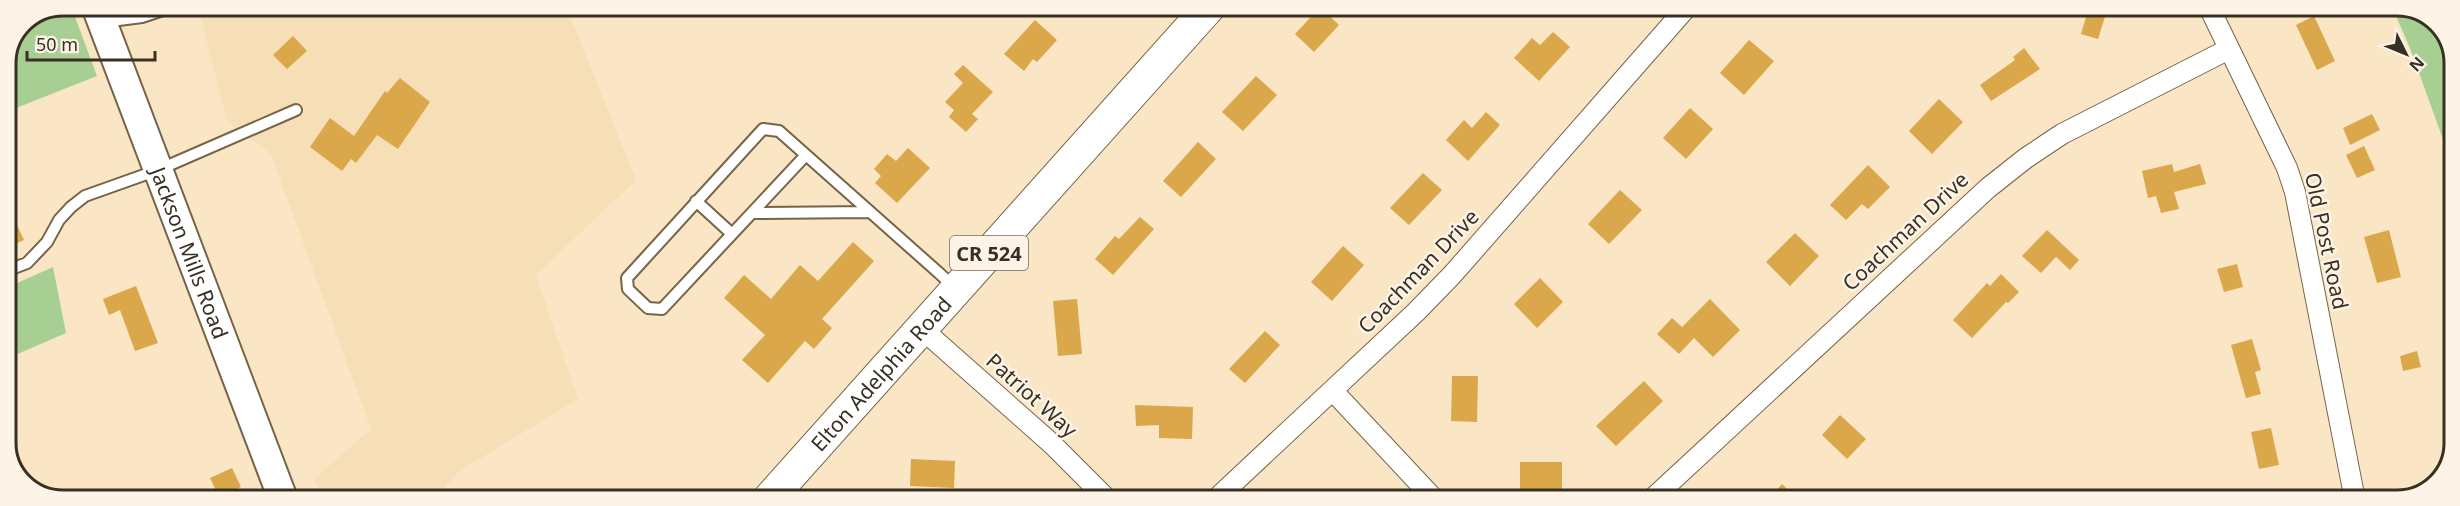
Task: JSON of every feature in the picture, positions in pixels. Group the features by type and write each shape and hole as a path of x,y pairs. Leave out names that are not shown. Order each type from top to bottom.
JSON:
{"main road":[{"name":"Jackson Mills Road","path":"100,16 279,489"},
{"name":"Elton Adelphia Road","path":"778,489 1200,16"}],"street":[{"name":"Coachman Drive","path":"1228,489 1452,275 1680,16"},
{"name":"Old Post Road","path":"2213,16 2286,168 2295,192 2353,489"},
{"name":"Coachman Drive","path":"1663,489 1988,188 2011,170 2062,134 2095,115 2229,49"},
{"name":"Patriot Way","path":"922,329 1052,444 1097,489"},
{"path":"1333,391 1425,489"}],"lane":[{"path":"128,16 145,16"},
{"path":"17,267 27,263 47,242 58,220 85,196 158,170 296,110"},
{"path":"806,155 662,309 648,308 628,288 627,278 763,129 779,131 806,155 869,212 956,289"},
{"path":"696,201 732,234"},
{"path":"752,213 869,212"}],"shaded area":[{"path":"201,16 570,16 636,180 536,275 578,399 458,472 444,489 318,489 314,479 371,429 271,154 227,121"}],"green space":[{"path":"75,16 97,76 16,108 16,64 20,46 30,30 46,20"},
{"path":"2396,16 2414,20 2425,26 2440,46 2443,61 2443,140"},
{"path":"53,267 66,333 17,354 17,283"}],"building":[{"path":"1312,16 1330,16 1339,25 1314,52 1295,34"},
{"path":"2086,16 2105,16 2098,39 2081,34"},
{"path":"2314,16 2335,61 2317,70 2296,25"},
{"path":"1035,20 1057,40 1037,62 1033,59 1024,71 1004,54"},
{"path":"1553,32 1570,47 1539,81 1514,58 1532,38 1540,45"},
{"path":"293,36 307,51 287,69 273,55"},
{"path":"1749,40 1774,61 1744,95 1720,73"},
{"path":"2024,48 2040,69 1991,101 1980,85 2015,60 2013,57"},
{"path":"963,65 993,92 972,114 978,119 966,132 949,117 954,110 945,102 963,83 954,74"},
{"path":"1256,76 1277,95 1243,131 1222,112"},
{"path":"400,78 430,102 398,149 377,135 356,163 351,159 342,171 310,147 330,118 354,136 385,91 387,93"},
{"path":"1939,99 1963,122 1932,154 1909,131"},
{"path":"1690,108 1713,129 1686,159 1663,138"},
{"path":"1486,112 1500,125 1468,161 1446,140 1464,120 1472,128"},
{"path":"2372,114 2380,130 2350,145 2343,128"},
{"path":"1198,142 1216,159 1181,197 1163,181"},
{"path":"2364,146 2375,170 2357,178 2346,155"},
{"path":"908,148 930,168 897,203 875,183 881,176 874,169 887,154 896,161"},
{"path":"2172,164 2174,172 2200,164 2206,184 2174,192 2179,209 2161,213 2156,196 2148,198 2142,171"},
{"path":"1868,165 1890,187 1868,209 1862,204 1846,220 1830,205"},
{"path":"1423,173 1442,190 1409,225 1390,208"},
{"path":"1620,190 1642,210 1609,244 1588,224"},
{"path":"1140,217 1154,229 1113,275 1095,259 1115,236 1119,239"},
{"path":"16,224 24,240 16,243"},
{"path":"2047,230 2079,260 2070,270 2056,257 2041,273 2022,256"},
{"path":"2389,230 2401,277 2377,283 2364,237"},
{"path":"1795,233 1819,256 1790,286 1766,262"},
{"path":"853,242 874,261 822,319 832,328 814,349 805,341 768,383 742,360 765,335 724,298 744,275 771,299 800,265 818,281"},
{"path":"1343,246 1364,265 1332,301 1311,282"},
{"path":"2237,264 2243,287 2224,292 2217,269"},
{"path":"2001,274 2019,292 2008,303 2006,302 1972,338 1953,320 1987,283 1990,286"},
{"path":"1540,278 1563,302 1537,328 1514,304"},
{"path":"136,286 158,343 135,351 120,310 109,315 103,299"},
{"path":"1077,299 1082,354 1058,356 1053,301"},
{"path":"1710,299 1740,330 1713,357 1694,338 1679,354 1657,334 1672,318 1682,327"},
{"path":"1265,331 1280,345 1245,383 1229,369"},
{"path":"2252,339 2261,370 2255,372 2261,394 2246,398 2231,345"},
{"path":"2417,351 2421,367 2403,371 2400,356"},
{"path":"1452,376 1478,376 1477,422 1451,421"},
{"path":"1644,381 1663,401 1616,446 1596,426"},
{"path":"1135,405 1193,407 1192,439 1159,438 1159,425 1136,426"},
{"path":"1840,415 1866,439 1847,459 1822,435"},
{"path":"2271,428 2279,465 2259,469 2251,432"},
{"path":"911,459 955,461 954,488 910,486"},
{"path":"1520,462 1562,462 1562,489 1520,489"},
{"path":"232,468 241,487 215,489 210,478"},
{"path":"1782,484 1787,489 1778,489"}]}
